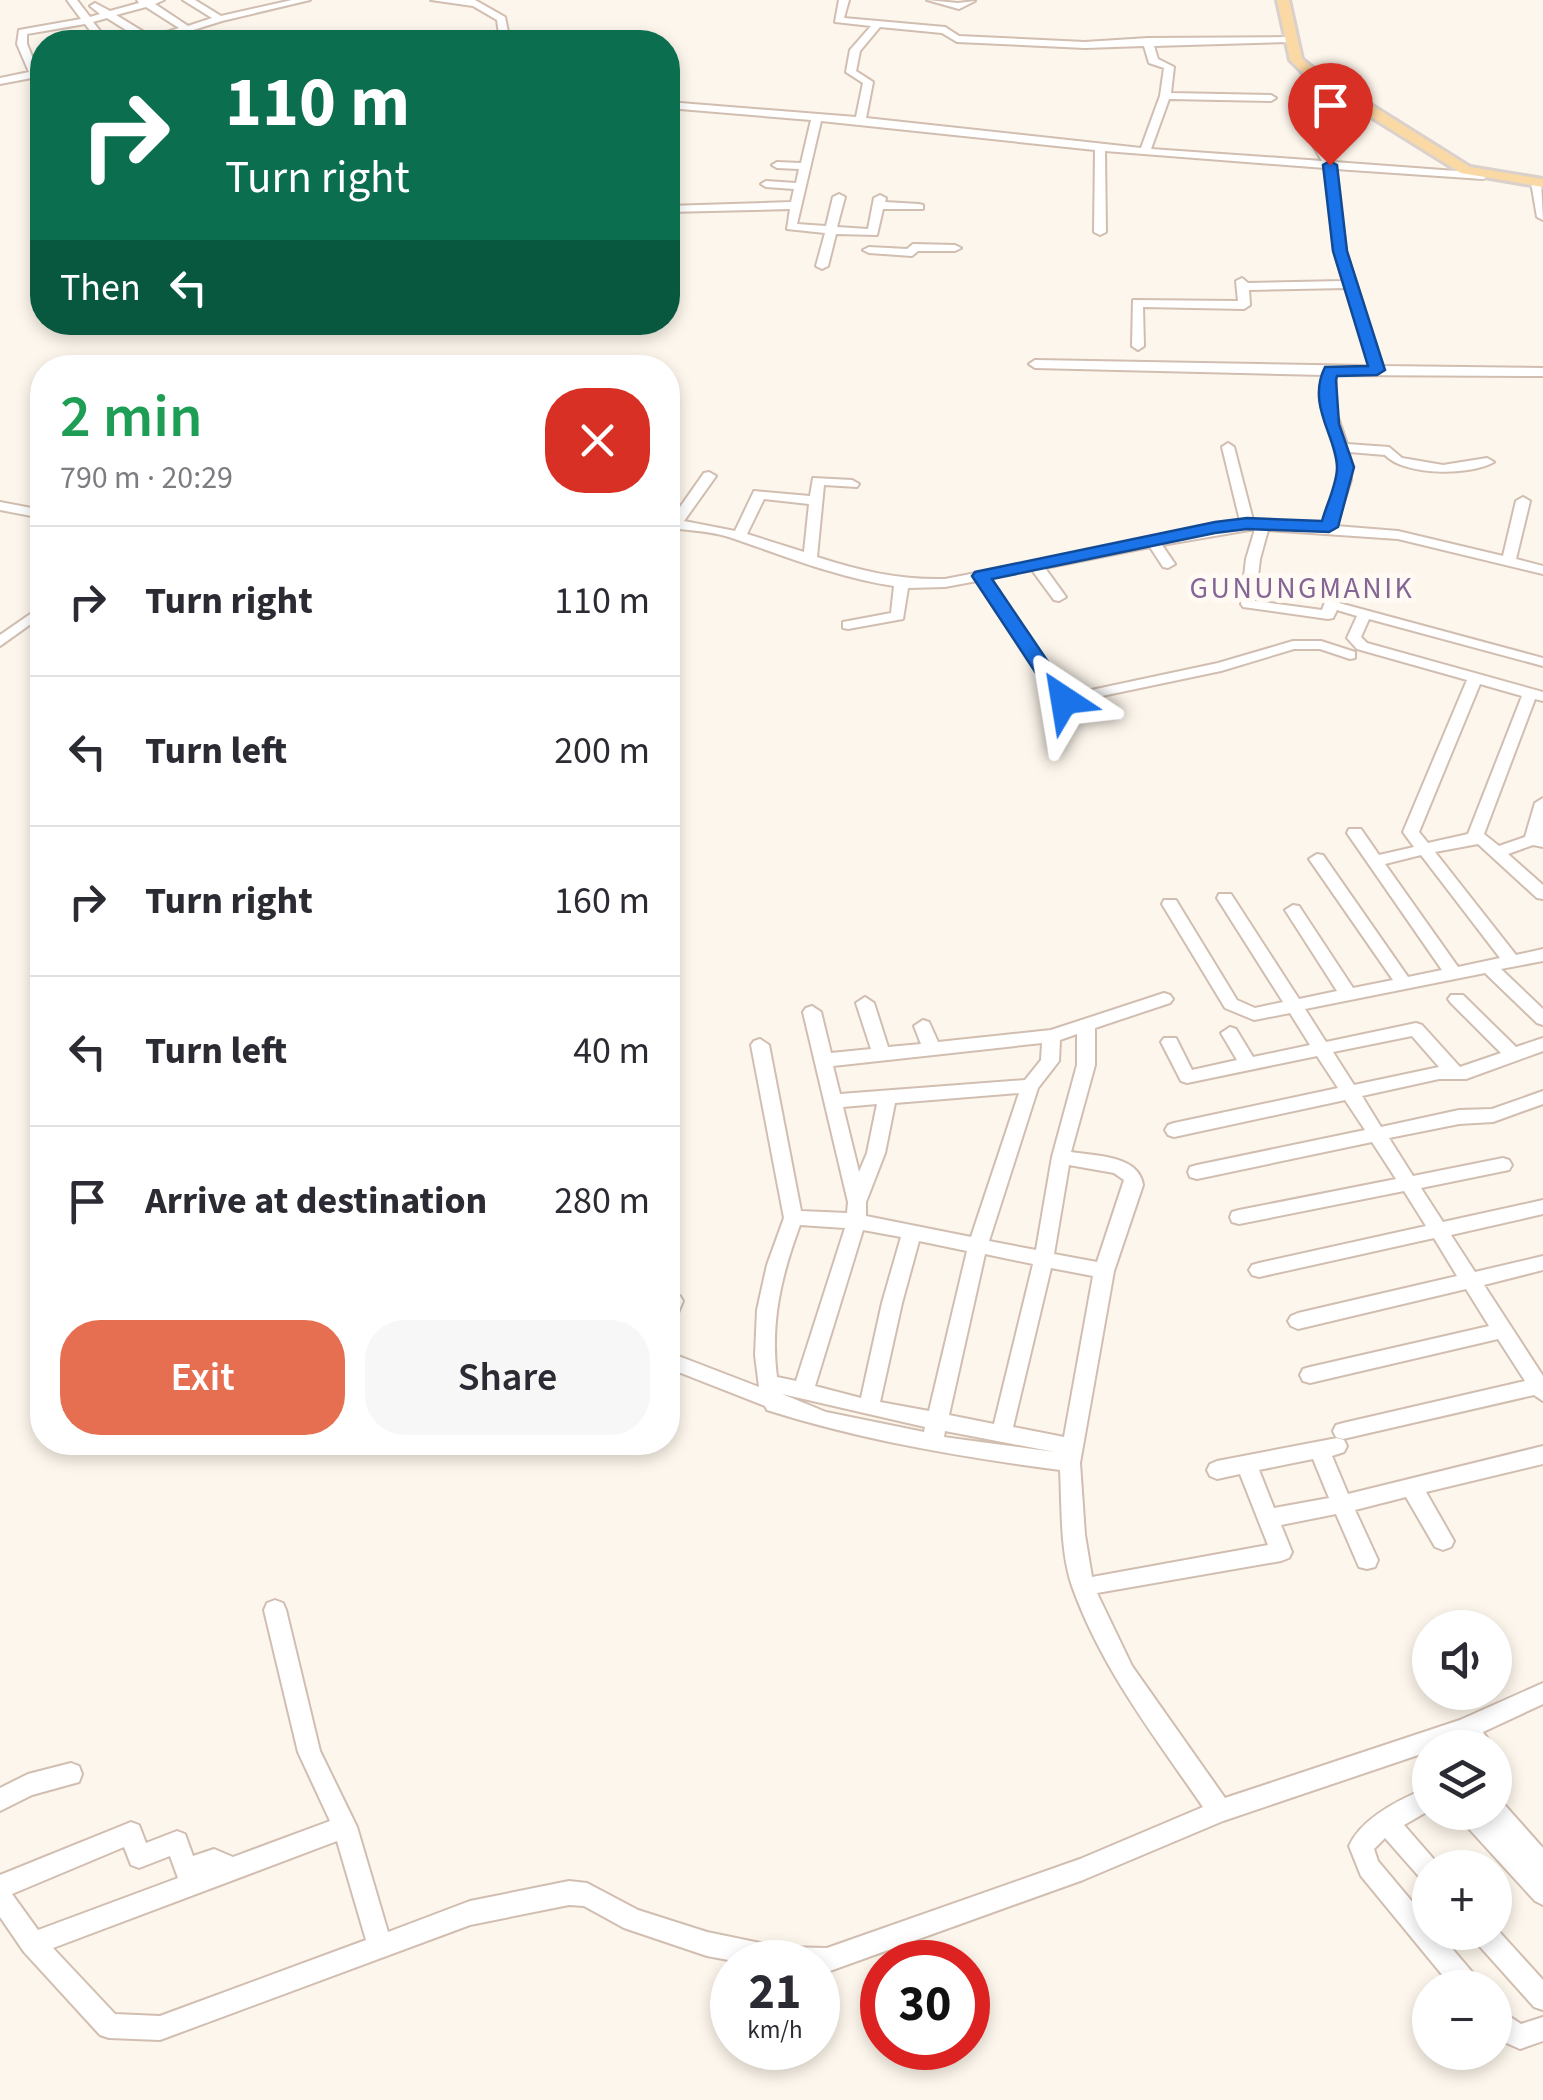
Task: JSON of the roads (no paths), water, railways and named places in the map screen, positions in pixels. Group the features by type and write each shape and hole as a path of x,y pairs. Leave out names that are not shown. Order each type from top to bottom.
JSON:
{"main road":[{"path":"1282,0 1296,60 1312,74 1453,164 1483,176 1539,182"}],"street":[{"path":"72,0 93,30"},
{"path":"188,0 220,19"},
{"path":"185,30 306,0"},
{"path":"436,0 484,6 502,19 503,30"},
{"path":"844,0 838,20 945,30 957,39 1015,36 1085,45 1289,39"},
{"path":"932,0 956,6 970,1"},
{"path":"63,30 149,1 188,29"},
{"path":"94,6 132,29"},
{"path":"860,121 868,82 852,72 852,56 876,26"},
{"path":"1076,32 1085,45"},
{"path":"1014,58 1015,36"},
{"path":"30,41 22,44 30,58"},
{"path":"1145,152 1164,96 1169,67 1153,62 1148,41"},
{"path":"0,81 30,76"},
{"path":"1164,96 1271,98"},
{"path":"680,106 1145,152 1483,176"},
{"path":"816,117 791,227 873,233"},
{"path":"1316,142 1330,165 1334,218 1377,370"},
{"path":"1100,148 1100,232"},
{"path":"776,165 804,166"},
{"path":"1539,182 1543,217"},
{"path":"766,184 799,186"},
{"path":"822,266 828,229 839,197"},
{"path":"865,268 879,202 919,207"},
{"path":"750,224 756,205"},
{"path":"680,208 796,205"},
{"path":"870,250 912,253 912,246 955,248"},
{"path":"1138,346 1137,304 1244,305 1242,284 1350,284"},
{"path":"1035,364 1543,372"},
{"path":"1329,527 1344,478 1341,447 1331,424 1326,396 1331,371"},
{"path":"1519,371 1543,381"},
{"path":"1228,447 1255,524 1248,604 1365,613 1543,662"},
{"path":"1341,447 1392,452 1399,462 1445,469 1488,462"},
{"path":"680,514 709,476"},
{"path":"810,557 819,480 852,484"},
{"path":"739,537 759,494 814,502"},
{"path":"1509,561 1524,500"},
{"path":"0,506 30,512"},
{"path":"680,526 739,537 901,584 932,585 1152,540 1255,524 1398,535 1543,570"},
{"path":"1152,540 1168,564"},
{"path":"1035,564 1059,597"},
{"path":"981,576 1064,700 1221,668 1282,647 1321,645 1350,654"},
{"path":"848,625 898,616 901,584"},
{"path":"1321,645 1335,611 1337,586 1351,587"},
{"path":"1365,613 1354,638 1362,646 1536,695 1474,839"},
{"path":"0,642 30,619"},
{"path":"1475,678 1411,832 1512,962"},
{"path":"1498,852 1537,841 1543,802"},
{"path":"1356,833 1455,975"},
{"path":"1375,862 1482,839 1543,894"},
{"path":"1317,859 1405,986"},
{"path":"1217,1470 1541,1389 1225,898"},
{"path":"1170,904 1231,1004 1254,1014 1543,955"},
{"path":"1293,910 1349,996"},
{"path":"1490,968 1543,1018"},
{"path":"827,1060 1051,1036 1086,1027 1134,1006 1164,1000"},
{"path":"1457,1000 1513,1056"},
{"path":"865,1003 882,1056"},
{"path":"812,1012 827,1060 856,1211"},
{"path":"1170,1042 1178,1079 1324,1049 1411,1022 1455,1073"},
{"path":"923,1026 932,1050"},
{"path":"1001,1435 1044,1256 1061,1156 1086,1065 1086,1027"},
{"path":"1230,1033 1248,1064"},
{"path":"932,1443 978,1245 1030,1086 1050,1060 1051,1036"},
{"path":"1174,1130 1439,1074 1466,1074 1543,1044"},
{"path":"760,1046 793,1218 770,1286 761,1330 774,1404"},
{"path":"836,1101 1030,1086"},
{"path":"1196,1172 1459,1116 1493,1115 1543,1096"},
{"path":"803,1391 876,1154 887,1100"},
{"path":"1061,1156 1120,1167 1133,1177 1134,1185 1104,1271 1070,1455 1082,1584 1124,1674 1220,1811"},
{"path":"1239,1217 1502,1165"},
{"path":"1259,1270 1543,1208"},
{"path":"793,1218 856,1211 912,1233 1044,1256 1104,1271"},
{"path":"870,1408 892,1303 912,1233"},
{"path":"1298,1322 1472,1279 1539,1270"},
{"path":"1310,1375 1504,1330"},
{"path":"680,1365 824,1420 932,1443 1070,1455"},
{"path":"768,1382 1001,1435 1070,1455"},
{"path":"1333,1442 1342,1504 1368,1560"},
{"path":"1269,1518 1543,1455"},
{"path":"1099,1584 1278,1554 1282,1549 1246,1464"},
{"path":"1412,1488 1443,1541"},
{"path":"276,1610 310,1752 345,1827 380,1947"},
{"path":"0,1897 33,1944 108,2026 160,2028 470,1913 568,1893 588,1895 632,1920 707,1944 780,1959 827,1960 1084,1869 1220,1811 1465,1728 1543,1693"},
{"path":"0,1800 28,1786 71,1774"},
{"path":"1412,1808 1386,1822 1362,1846 1369,1868 1454,1970"},
{"path":"1386,1822 1412,1852"},
{"path":"33,1944 345,1827"},
{"path":"1512,1829 1543,1865"},
{"path":"1486,1830 1543,1894"},
{"path":"0,1886 131,1833 139,1857 177,1842 186,1870 214,1860 234,1870"},
{"path":"1499,1950 1543,1998"},
{"path":"1512,2033 1520,2037 1543,2029"}],"district":[{"name":"GUNUNGMANIK","path":"1302,588"}]}
